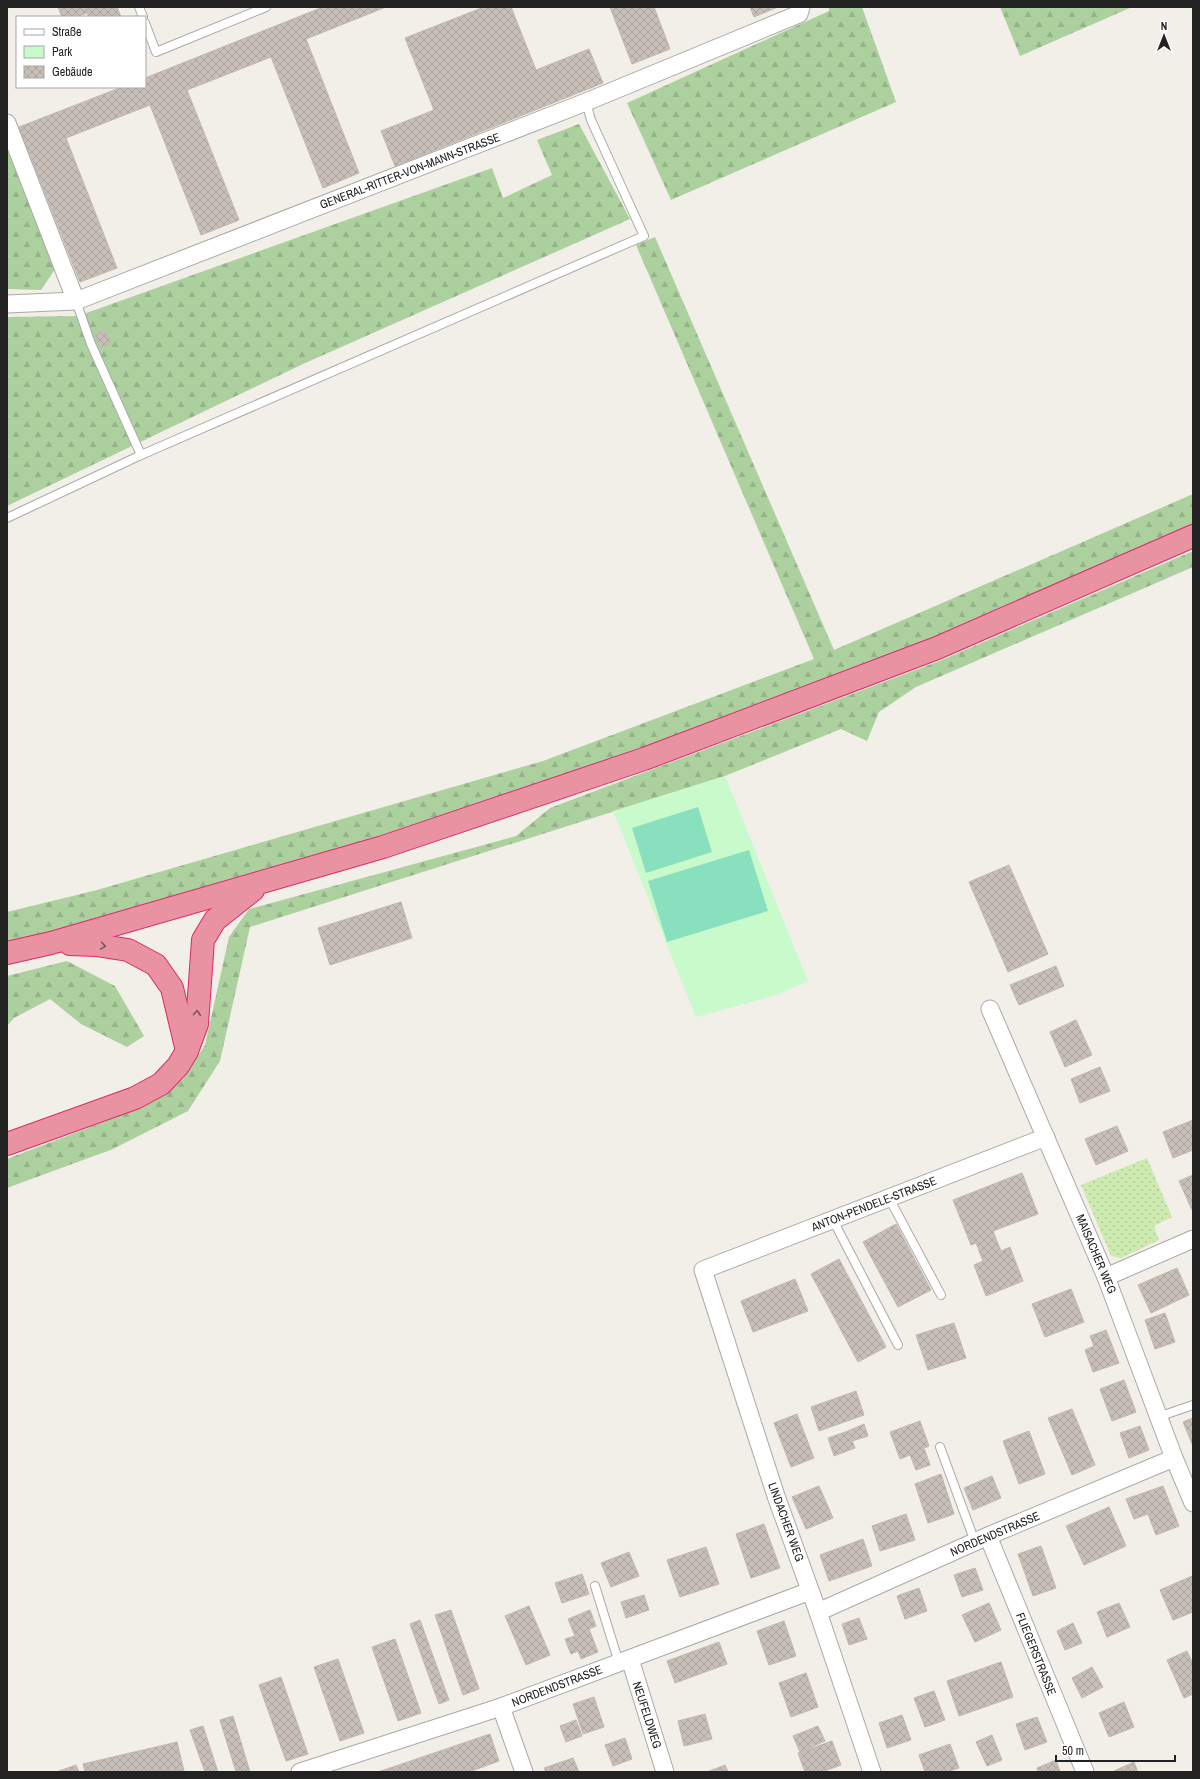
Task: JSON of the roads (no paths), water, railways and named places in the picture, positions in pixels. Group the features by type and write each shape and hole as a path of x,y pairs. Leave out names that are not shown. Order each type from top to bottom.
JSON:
{"highway":[{"path":"7,953 51,943 261,883 436,830 644,759 937,648 1193,536"},
{"path":"7,1144 135,1098 161,1084 178,1066 187,1051 197,1024 202,940 215,920 261,883"},
{"path":"51,943 96,945 128,950 156,965 172,988 187,1051"}],"street":[{"name":"GENERAL-RITTER-VON-MANN-STRASSE","path":"7,304 76,301 586,102 799,14 801,7"},
{"path":"7,123 76,301"},
{"name":"MAISACHER WEG","path":"990,1009 1106,1277 1158,1417 1193,1503"},
{"name":"ANTON-PENDELE-STRASSE","path":"703,1270 1046,1137"},
{"path":"1106,1277 1193,1239"},
{"name":"LINDACHER WEG","path":"703,1270 776,1496 818,1612 872,1772"},
{"name":"NORDENDSTRASSE","path":"818,1612 982,1539 1174,1458"},
{"name":"FLIEGERSTRASSE","path":"982,1539 1084,1772"},
{"name":"NORDENDSTRASSE","path":"300,1772 501,1707 810,1591"},
{"name":"NEUFELDWEG","path":"624,1661 665,1772"},
{"path":"501,1707 524,1772"}],"lane":[{"path":"146,26 156,52 266,7"},
{"path":"7,518 141,455 644,236 591,120 586,102"},
{"path":"76,301 91,344 141,455"},
{"path":"889,1198 941,1295"},
{"path":"833,1220 898,1345"},
{"path":"1158,1417 1193,1405"},
{"path":"940,1448 982,1539"},
{"path":"595,1586 624,1661"}]}
